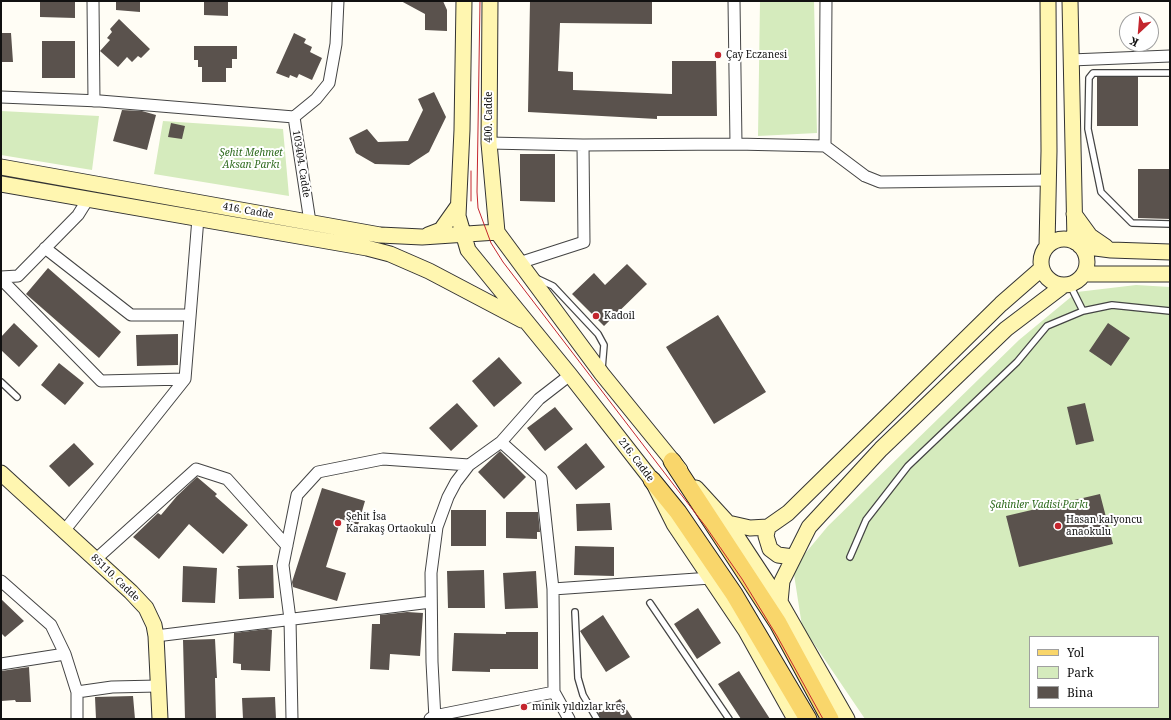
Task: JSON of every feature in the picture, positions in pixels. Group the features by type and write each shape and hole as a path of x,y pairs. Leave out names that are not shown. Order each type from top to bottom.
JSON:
{"main road":[{"path":"422,237 435,234 441,230 458,211 462,130 464,1"},
{"name":"400. Cadde","path":"490,1 489,143 497,232"},
{"path":"1048,1 1049,180 1047,246 1041,257 1041,269 1052,282 1067,285"},
{"path":"780,602 782,581 809,527 881,449 1006,329 1067,285 1076,282 1084,274 1086,268 1086,256 1077,244 1074,214 1070,1"},
{"name":"416. Cadde","path":"1,167 380,235 422,237 497,232"},
{"path":"1,184 340,242 390,254 449,281 527,322"},
{"name":"216. Cadde","path":"458,211 468,250 570,375 652,480 674,524 746,631 795,719"},
{"path":"1074,214 1090,236 1110,250"},
{"path":"497,232 522,268 602,374 672,461 728,523 780,602 847,719"},
{"path":"1047,246 1057,240 1063,239 1077,244 1110,250 1170,252"},
{"path":"728,523 750,528 768,527 788,514 1001,304 1041,269"},
{"path":"1084,274 1170,274"},
{"path":"672,461 778,623 830,719"},
{"name":"85110. Cadde","path":"1,473 146,608 154,625 156,636 160,719"},
{"path":"652,480 678,512 734,594 808,719"},
{"path":"768,527 766,536 770,549 783,557 793,557"}],"street":[{"path":"93,1 94,101"},
{"name":"103404. Cadde","path":"310,222 294,117 316,99 329,83 336,44 338,1"},
{"path":"734,1 736,144"},
{"path":"825,146 826,1"},
{"path":"1070,60 1170,56"},
{"path":"1,97 94,101 294,117"},
{"path":"489,143 583,146 736,144 825,146 865,176 880,182 1049,180"},
{"path":"522,268 584,242 583,146"},
{"path":"1,278 18,276 78,215 88,199"},
{"path":"64,531 185,379 198,218"},
{"path":"45,248 131,315 190,315"},
{"path":"1,278 101,381 185,379"},
{"path":"554,692 433,718 431,573 437,527 451,492 469,465 501,442 539,399 570,375"},
{"path":"501,442 541,478 553,589 554,692 569,719"},
{"path":"292,719 290,619 284,565 296,496 318,472 383,458 469,465"},
{"path":"95,560 196,469 227,479 287,546"},
{"path":"553,589 711,578"},
{"path":"1,581 51,625 64,654 77,692 77,719"},
{"path":"156,636 431,602"},
{"path":"1,664 64,654"},
{"path":"77,692 112,687 158,686"}],"lane":[{"path":"1170,73 1093,73 1089,78 1088,129 1101,192 1132,223 1170,224"},
{"path":"522,268 554,286 598,334 604,345 602,374"},
{"path":"1067,285 1083,312"},
{"path":"850,557 866,520 908,466 1017,362 1046,326 1083,312 1112,305 1170,311"},
{"path":"1,382 17,397"},
{"path":"650,603 729,719"},
{"path":"575,612 578,678 583,695 597,719"}],"green space":[{"path":"760,1 814,1 817,133 758,136"},
{"path":"1,111 99,116 92,170 1,155"},
{"name":"Şehit Mehmet Aksan Parkı","path":"163,121 283,129 289,196 154,174"},
{"name":"Şahinler Vadisi Parkı","path":"1136,285 1170,287 1170,719 865,719 802,626 793,568 828,526 1019,340 1077,292"}],"building":[{"path":"40,1 75,1 75,18 40,17"},
{"path":"116,1 140,1 140,12 116,10"},
{"path":"204,1 228,1 228,16 204,15"},
{"path":"401,1 443,1 447,10 447,31 425,30 425,14"},
{"path":"530,1 652,1 652,24 560,23 558,71 573,72 573,90 672,94 672,61 716,61 717,116 657,116 657,119 528,112"},
{"path":"119,19 150,49 141,58 138,56 132,62 127,57 118,67 100,51 110,40 107,38 112,32 110,29"},
{"path":"1,33 11,33 13,62 1,62"},
{"path":"294,33 306,39 304,43 312,47 310,52 322,58 312,80 299,74 297,78 290,75 289,78 276,73"},
{"path":"42,41 75,41 75,78 42,78"},
{"path":"194,46 237,46 237,59 232,59 232,68 226,68 226,82 202,82 202,67 198,67 198,60 194,60"},
{"path":"1097,77 1138,77 1138,126 1097,126"},
{"path":"434,92 446,117 429,152 409,165 375,164 356,153 349,138 367,129 378,142 408,141 423,110 418,99"},
{"path":"122,110 142,111 156,115 147,150 113,141"},
{"path":"171,123 185,126 182,139 168,137"},
{"path":"520,154 555,154 555,202 520,201"},
{"path":"1138,169 1170,169 1170,219 1138,218"},
{"path":"627,264 647,284 604,326 572,294 594,273 605,285"},
{"path":"48,268 121,332 99,358 26,294"},
{"path":"718,315 766,392 714,424 666,347"},
{"path":"14,323 38,346 19,367 1,350 1,337"},
{"path":"1108,323 1130,338 1111,366 1089,351"},
{"path":"178,334 178,365 137,366 136,335"},
{"path":"499,357 522,383 494,407 472,381"},
{"path":"59,363 84,383 65,405 41,385"},
{"path":"457,403 478,426 451,451 429,428"},
{"path":"1085,403 1094,441 1076,445 1067,407"},
{"path":"555,407 573,429 545,451 527,428"},
{"path":"74,443 94,464 69,487 49,466"},
{"path":"586,443 605,467 576,490 557,467"},
{"path":"500,451 526,477 504,499 478,472"},
{"path":"197,477 217,494 215,496 248,525 223,554 189,524 159,559 133,537 158,513 161,515 177,496"},
{"path":"322,488 365,501 358,525 341,519 326,567 346,573 337,601 293,587 292,582"},
{"name":"Hasan kalyoncu anaokulu","path":"1100,494 1113,544 1019,567 1006,516"},
{"path":"610,503 612,530 577,531 576,504"},
{"path":"451,510 486,510 486,546 451,546"},
{"path":"506,512 538,512 540,532 537,532 537,539 506,538"},
{"path":"575,546 614,547 614,576 574,575"},
{"path":"273,565 274,598 239,599 238,569 240,569 236,566"},
{"path":"183,566 217,568 215,603 182,602"},
{"path":"484,570 485,608 448,608 447,571"},
{"path":"536,571 538,608 505,609 503,573"},
{"path":"1,599 24,621 5,637 1,633"},
{"path":"698,608 721,643 697,659 674,624"},
{"path":"407,612 423,613 420,656 390,654 389,670 370,669 372,624 380,624 380,615"},
{"path":"603,615 630,657 606,672 580,631"},
{"path":"267,629 272,630 270,671 241,670 241,664 233,663 234,633"},
{"path":"506,632 538,632 538,669 490,669 490,672 452,671 454,633 506,634"},
{"path":"215,639 217,678 215,678 216,719 185,719 183,640"},
{"path":"29,667 31,702 16,702 15,700 1,701 1,671"},
{"path":"739,671 770,719 741,719 718,684"},
{"path":"133,696 135,719 96,719 95,697"},
{"path":"275,697 276,719 243,719 242,698"},
{"path":"620,699 633,719 601,719 598,713"}],"tram line":[{"path":"480,1 477,192 478,208 491,243 503,262 706,527 742,579 777,636 823,719"},
{"path":"471,171 471,201"}],"place":[{"name":"Çay Eczanesi","path":"718,55"},
{"name":"Kadoil","path":"596,316"},
{"name":"Şehit İsa Karakaş Ortaokulu","path":"338,523"},
{"name":"Hasan kalyoncu anaokulu","path":"1058,526"},
{"name":"minik yıldızlar kreş","path":"524,707"}]}
